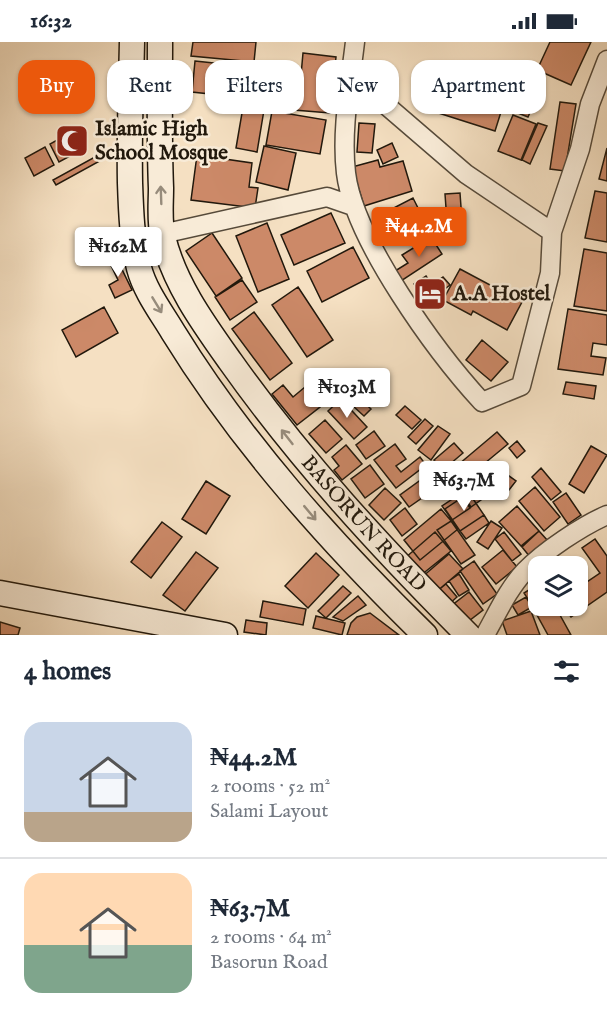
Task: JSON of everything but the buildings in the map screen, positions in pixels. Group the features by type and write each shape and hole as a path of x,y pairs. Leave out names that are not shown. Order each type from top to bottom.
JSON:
{"main road":[{"name":"BASORUN ROAD","path":"132,42 130,153 132,233 140,271 151,295 186,352 261,455 338,546 425,635"},
{"name":"BASORUN ROAD","path":"160,42 159,151 162,234 169,261 179,281 213,337 288,438 363,528 468,635"},
{"path":"130,153 159,151"},
{"path":"0,593 225,635"}],"street":[{"path":"353,60 355,42"},
{"path":"346,114 343,139 346,175 353,206 379,258 418,320 460,379 482,402 521,386 550,273 552,232 580,149 590,104 607,60"},
{"path":"396,114 466,174 552,232"},
{"path":"162,234 327,197 353,206"},
{"path":"485,635 510,591 525,571 580,530 607,515"}],"place":[{"name":"Islamic High School Mosque","path":"72,141"},
{"name":"A.A Hostel","path":"430,294"}]}
